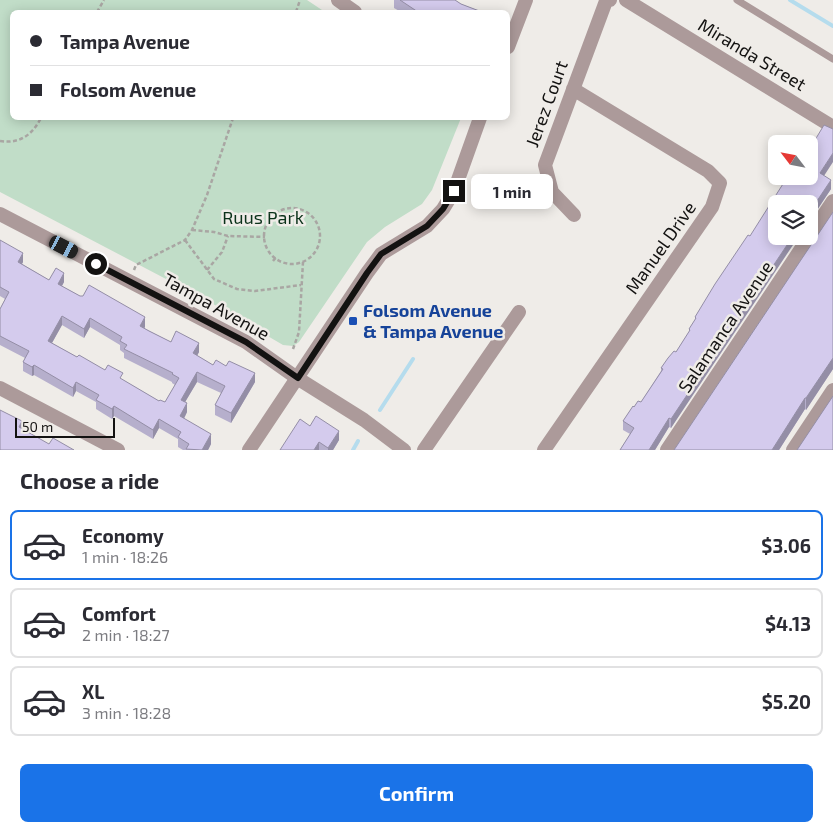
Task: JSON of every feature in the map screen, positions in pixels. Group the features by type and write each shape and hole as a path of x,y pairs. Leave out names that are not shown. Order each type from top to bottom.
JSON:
{"street":[{"path":"338,0 352,10"},
{"path":"510,42 526,0"},
{"name":"Miranda Street","path":"626,0 833,126"},
{"name":"Jerez Court","path":"574,215 552,192 545,165 608,1"},
{"name":"Manuel Drive","path":"544,450 712,207 720,183 708,171 573,89"},
{"path":"249,450 381,254 427,226 443,209 454,191 479,120"},
{"name":"Salamanca Avenue","path":"667,450 833,201"},
{"name":"Tampa Avenue","path":"0,214 246,342 364,420 404,450"},
{"path":"424,450 518,312"},
{"path":"0,388 118,450"},
{"path":"794,450 833,390"}],"lane":[{"path":"737,0 833,59"}],"path":[{"path":"0,141 12,142 23,139 32,132 40,120"},
{"path":"128,280 136,266 186,240 207,195 232,120"},
{"path":"292,208 307,212 317,223 320,238 315,252 303,262 289,264 275,258 267,246 265,237 268,224 278,213 292,208"},
{"path":"192,230 214,232 228,236 265,237"},
{"path":"207,270 222,252 228,236"},
{"path":"186,240 214,279 237,289 255,291 301,285"},
{"path":"293,349 299,332 303,262"}],"green space":[{"name":"Ruus Park","path":"0,0 307,0 322,10 10,10 10,120 460,120 432,190 422,204 385,227 367,242 299,342 293,346 283,345 208,301 0,192"}],"building":[{"path":"400,0 455,0 477,10 415,10"},
{"path":"824,125 833,129 833,153 820,173 831,180 818,200 818,195 776,195 782,185 818,185 818,135"},
{"path":"768,208 768,245 787,245 649,450 620,450 634,428 623,421 633,406 638,401 641,402 668,358 674,351 676,352 715,284 748,235 750,236"},
{"path":"833,212 833,358 772,450 674,450 811,245 818,245 818,234"},
{"path":"0,240 23,253 18,262 49,280 56,268 64,273 58,284 80,296 83,296 89,285 145,317 140,326 149,331 171,342 176,331 199,343 193,353 213,365 216,360 226,366 229,361 255,373 231,413 215,405 225,386 197,372 181,400 187,403 180,416 211,434 202,450 186,449 189,444 178,437 181,432 159,419 153,430 114,406 112,409 96,400 99,395 76,382 73,388 34,365 32,367 23,362 29,351 0,336 0,309 9,292 0,287","holes":["62,316 84,329 90,318 122,337 120,341 127,345 124,349 173,373 179,378 165,402 159,401 120,378 123,373 108,365 105,370 79,355 77,357 48,341"]},
{"path":"833,396 833,450 797,450"},
{"path":"0,410 22,421 19,427 49,444 53,438 74,450 0,450"},
{"path":"316,416 339,431 328,448 319,442 314,450 280,450 300,419 310,426"}],"waterway":[{"path":"790,0 833,26"},
{"path":"380,410 413,359"},
{"path":"353,450 358,441"}],"place":[{"name":"Folsom Avenue & Tampa Avenue","path":"353,321"}],"route":[{"path":"96,264 246,342 298,378 381,254 427,226 443,209 454,191"}]}
